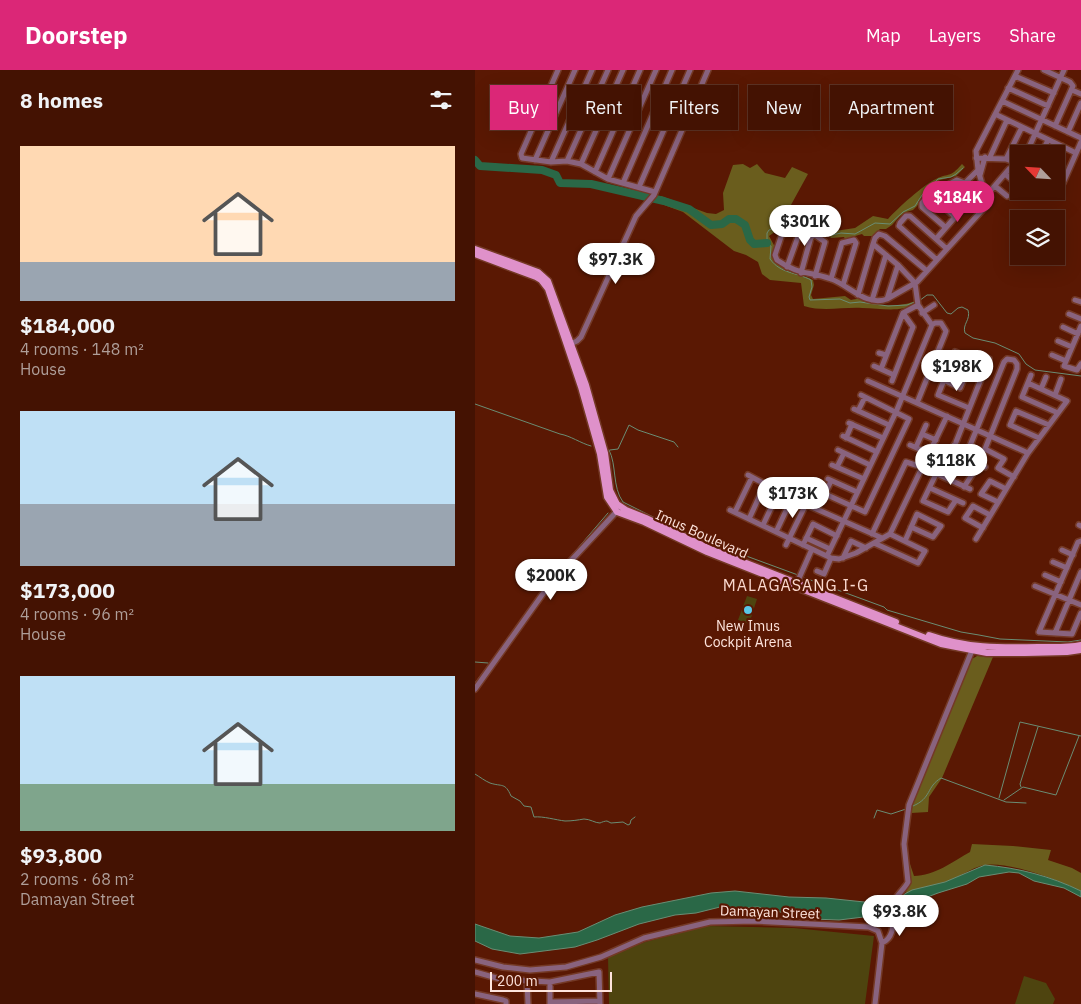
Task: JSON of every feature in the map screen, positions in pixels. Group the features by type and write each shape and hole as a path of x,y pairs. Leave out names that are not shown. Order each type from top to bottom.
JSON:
{"main road":[{"path":"475,248 532,269 544,276 552,287 600,454 607,497 619,510"},
{"path":"475,254 541,280 548,289 569,345"},
{"name":"Imus Boulevard","path":"619,510 694,547 797,584 929,639 973,648 1025,653 1081,650"},
{"name":"Imus Boulevard","path":"973,648 1067,647 1081,645"}],"street":[{"path":"557,70 521,154 522,158 551,162 567,161 581,164 608,179 655,192"},
{"path":"535,160 575,70"},
{"path":"551,162 592,70"},
{"path":"567,161 608,70"},
{"path":"581,164 623,70"},
{"path":"595,172 640,70"},
{"path":"608,179 656,70"},
{"path":"623,183 672,70"},
{"path":"639,187 689,70"},
{"path":"569,345 581,337 636,216 651,200 708,70"},
{"path":"787,267 799,234 798,231 781,235 775,257 787,267 831,279 859,295 873,300 882,301 915,284 984,209 987,201 976,158 978,148 1018,70"},
{"path":"1044,70 1072,83 1072,90 1055,126"},
{"path":"1030,145 1065,70"},
{"path":"1015,76 1054,93"},
{"path":"1008,88 1048,106"},
{"path":"1072,90 1081,94"},
{"path":"1002,101 1081,138"},
{"path":"1068,132 1081,103"},
{"path":"995,114 1060,145"},
{"path":"965,206 946,189 946,186 957,180 965,183 979,173 1007,120"},
{"path":"1006,159 1022,127"},
{"path":"1046,145 1048,140"},
{"path":"1065,178 1081,142"},
{"path":"1065,148 1076,153"},
{"path":"976,158 987,157 1010,161"},
{"path":"985,196 1007,172 1010,176"},
{"path":"936,238 983,186"},
{"path":"995,186 1007,196"},
{"path":"945,227 922,207 922,203 928,196 931,196 955,217"},
{"path":"937,260 900,227 899,224 906,216 909,215 947,249"},
{"path":"859,295 873,244 879,234 885,236 927,271"},
{"path":"801,272 811,237 815,235 825,242 815,276"},
{"path":"831,279 842,243 854,240 856,243 843,285"},
{"path":"873,244 898,265 915,284 918,302 932,325"},
{"path":"873,300 886,255"},
{"path":"887,299 898,265"},
{"path":"1075,300 1081,302"},
{"path":"881,369 903,313 918,302"},
{"path":"923,313 934,305"},
{"path":"873,366 881,369 893,378 913,327 903,313"},
{"path":"1069,314 1081,319"},
{"path":"817,571 824,574 830,549 896,412 932,325 941,323 945,331 917,403"},
{"path":"1081,326 1065,367 1076,370 1079,369 1081,364"},
{"path":"1063,327 1078,334"},
{"path":"885,340 891,343"},
{"path":"1058,341 1072,347"},
{"path":"879,352 886,355"},
{"path":"966,374 949,366 955,352 986,366"},
{"path":"1053,355 1066,361"},
{"path":"946,461 955,444 989,359"},
{"path":"969,408 938,395 944,380 960,388 972,360"},
{"path":"969,448 1004,362 1014,360 1017,364 1017,369 985,449 1004,459 998,468 1014,478"},
{"path":"1031,375 1022,397 1058,413"},
{"path":"1041,389 1046,377"},
{"path":"1055,395 1061,379"},
{"path":"867,380 1029,453"},
{"path":"976,539 1029,453 1067,400 1028,383"},
{"path":"825,494 865,512 909,419 863,396 856,410 889,425"},
{"path":"1039,438 1010,425 1017,411 1049,426"},
{"path":"749,519 765,484 750,476 733,511 749,519 763,525 803,545 829,557 843,558 866,548 890,534 947,416"},
{"path":"877,452 844,437 850,423 883,438"},
{"path":"872,534 905,464 911,462 967,488 982,465 965,457 960,467 913,446 926,425"},
{"path":"922,434 936,440"},
{"path":"838,450 870,465"},
{"path":"844,453 835,466 864,479"},
{"path":"936,474 923,501 946,512 950,511 956,500"},
{"path":"822,500 829,480 857,492"},
{"path":"998,502 981,494 990,481 1006,489"},
{"path":"930,488 963,503"},
{"path":"763,525 779,491 792,498 776,532"},
{"path":"786,545 807,502 843,521 882,538"},
{"path":"983,528 965,518 973,506 990,515"},
{"path":"475,689 553,581 619,510"},
{"path":"905,541 911,527 917,514 941,526 933,537 911,527"},
{"path":"803,545 813,524 837,536"},
{"path":"874,543 918,563 925,551 890,534"},
{"path":"806,538 830,549"},
{"path":"843,558 851,541 866,548"},
{"path":"1081,541 1078,542 1039,632 1072,634 1081,613"},
{"path":"797,584 812,549"},
{"path":"1062,550 1073,555"},
{"path":"1053,562 1067,568"},
{"path":"1055,633 1081,572"},
{"path":"1045,575 1061,582"},
{"path":"1035,586 1081,606"},
{"path":"875,1004 882,943 890,935 896,898 907,885 909,879 904,840 911,799 973,648"},
{"path":"475,679 481,680"},
{"name":"Damayan Street","path":"475,960 503,967 530,970 566,967 601,957 650,936 700,924 723,921 869,928 878,931 882,943"},
{"path":"475,972 500,979 550,982 599,972 600,1002 550,1003 550,982"},
{"path":"527,982 527,1004"},
{"path":"475,994 507,1002"}],"shaded area":[{"path":"743,164 750,168 757,164 765,173 785,178 792,167 808,174 781,223 795,217 818,219 827,223 835,231 855,228 873,216 888,219 924,186 952,173 962,164 965,167 956,176 936,182 913,210 906,212 892,225 886,229 880,229 872,236 864,236 862,234 845,239 844,237 831,238 821,225 801,224 791,230 776,231 769,236 775,247 773,258 783,268 813,280 814,285 811,295 813,299 845,296 851,300 861,299 880,305 901,305 915,301 916,304 910,307 889,309 825,309 804,306 801,283 770,280 762,274 758,262 734,251 683,212 656,202 661,196 707,213 716,214 724,210 723,193 733,165"},
{"name":"New Imus Cockpit Arena","path":"747,596 757,599 749,624 738,620"},
{"path":"977,656 993,657 942,778 929,797 928,812 911,813 914,799 972,659"},
{"path":"972,844 1051,850 1048,860 1081,873 1081,891 1033,872 1006,866 984,865 940,884 905,894 911,881 909,861 914,876 929,874 970,852"},
{"path":"985,865 1010,868 1046,877 1081,891 1081,897 1064,888 1034,881 1019,873 1009,872 979,877 967,884 880,915 839,920 812,919 758,907 720,907 639,924 575,947 520,954 492,949 475,941 475,924 510,936 539,938 578,932 615,915 642,907 711,893 735,891 874,903 894,900 912,890 945,882"},
{"path":"707,926 794,928 874,936 865,1004 609,1004 608,957 645,942"},
{"path":"1024,976 1046,983 1055,999 1053,1004 1015,1004"}],"waterway":[{"path":"475,160 480,166 542,170 556,175 560,183 591,184 664,201 689,209 711,225 722,224 729,219 736,219 745,225 750,240 754,244 767,243"},
{"path":"915,302 907,305 888,306 860,302 850,303 840,299 810,300 811,280 784,270 774,264 770,259 771,246 767,243 767,233 773,228 782,228 799,220 822,223 829,234 832,235 841,233 855,234 875,223 890,224 903,212 915,206 922,195 938,179 951,177 963,168"},
{"path":"919,301 927,295 933,295 947,313 951,314 962,307 968,310 965,333 973,338 995,343 1019,354 1026,364 1035,370 1081,376"},
{"path":"475,404 568,436 591,446"},
{"path":"610,450 618,449 629,425 674,442 678,447"},
{"path":"609,450 613,462 617,490 623,502 689,535 798,575"},
{"path":"560,569 608,513"},
{"path":"805,578 884,607 887,610 961,632 1000,639 1068,642 1081,640"},
{"path":"475,683 508,639"},
{"path":"475,662 488,663"},
{"path":"999,798 1020,722 1081,736"},
{"path":"1021,787 1020,784 1038,727"},
{"path":"1004,800 1023,787 1056,795 1079,736"},
{"path":"475,774 490,783 505,787 511,796 520,801 524,806 531,807 534,817 565,821 586,819 600,823 607,821 611,823 623,822 628,825 635,817"},
{"path":"913,806 923,800 936,781 941,778 1006,802 1026,803"},
{"path":"874,818 877,810 891,814 906,809"}],"place":[{"name":"New Imus Cockpit Arena","path":"748,610"}],"district":[{"name":"MALAGASANG I-G","path":"796,585"}]}
